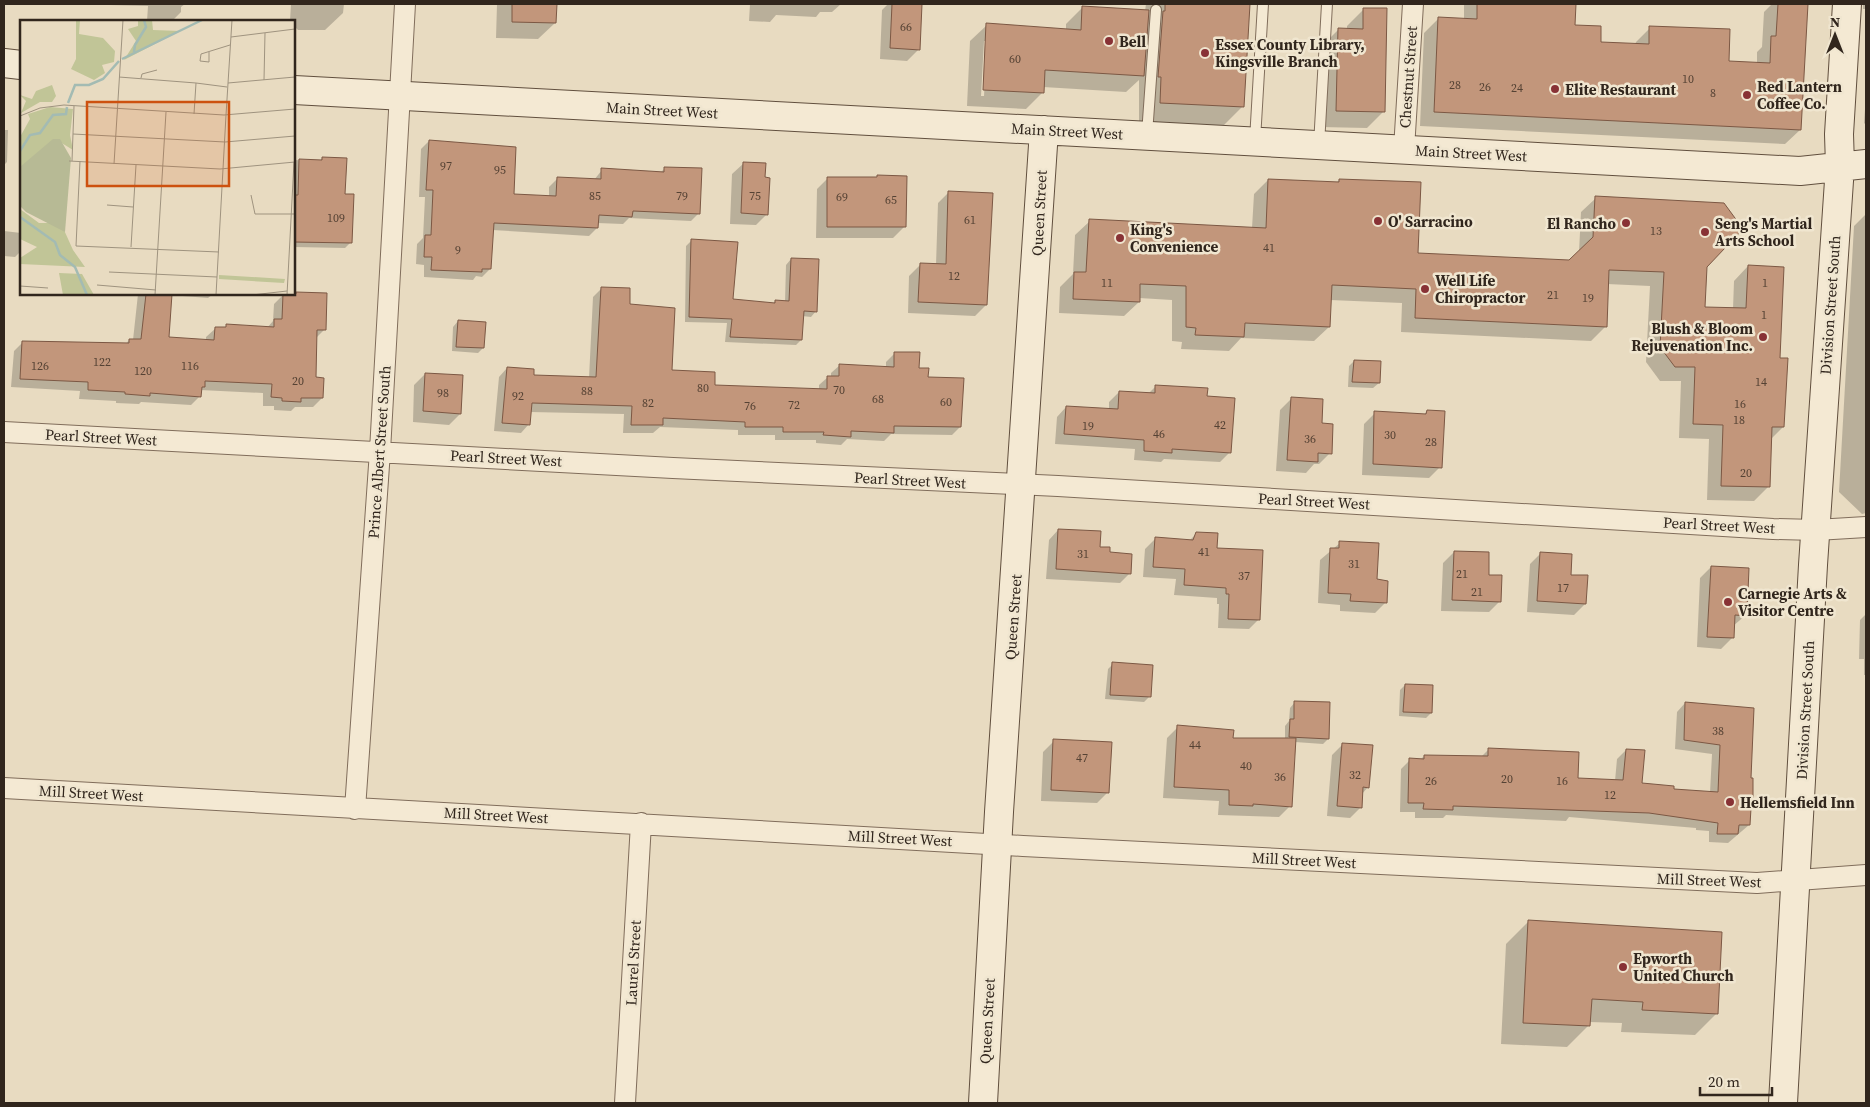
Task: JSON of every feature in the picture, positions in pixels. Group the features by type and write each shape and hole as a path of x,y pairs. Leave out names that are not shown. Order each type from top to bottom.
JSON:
{"street":[{"name":"Prince Albert Street South","path":"355,808 380,451 405,4"},
{"name":"Chestnut Street","path":"1404,150 1413,4"},
{"name":"Division Street South","path":"1783,1103 1816,530 1840,166 1839,134 1847,4"},
{"path":"4,63 20,64"},
{"name":"Main Street West","path":"295,90 1800,171 1866,164"},
{"name":"Queen Street","path":"983,1103 997,844 1044,130"},
{"name":"Pearl Street West","path":"4,432 1022,484 1816,530 1866,527"},
{"name":"Mill Street West","path":"4,788 997,844 1757,883 1866,874"},
{"name":"Laurel Street","path":"625,1103 641,823"}],"lane":[{"path":"1254,142 1264,4"},
{"path":"1319,146 1327,4"},
{"path":"1147,136 1156,10"}],"building":[{"path":"512,4 557,4 556,23 512,22"},
{"path":"892,4 922,4 920,50 890,48"},
{"name":"Essex County Library, Kingsville Branch","path":"1165,4 1250,4 1244,107 1160,103 1161,77 1158,77"},
{"path":"1477,4 1576,4 1575,25 1601,26 1601,42 1649,44 1649,26 1730,29 1729,61 1770,63 1771,36 1776,36 1778,4 1808,4 1801,130 1434,112 1438,17 1477,19"},
{"path":"1082,6 1149,10 1144,76 1045,70 1044,93 983,90 986,23 1081,30"},
{"path":"1363,8 1387,8 1385,112 1336,111 1338,28 1363,29"},
{"path":"429,140 516,147 514,194 556,196 557,177 601,179 601,168 664,172 664,167 702,168 700,214 633,211 632,217 599,215 598,228 494,223 491,269 482,269 482,272 431,270 432,257 424,257 425,235 431,235 433,190 426,190"},
{"path":"322,157 347,158 345,194 354,194 352,243 295,242 295,195 298,195 299,159 322,160"},
{"path":"743,162 766,163 765,177 770,178 768,215 741,213"},
{"path":"877,175 907,176 906,227 827,227 827,177 877,177"},
{"path":"1268,179 1339,182 1339,179 1421,182 1418,253 1569,260 1593,237 1595,196 1724,203 1743,229 1707,267 1705,307 1746,308 1748,265 1784,267 1780,358 1788,358 1784,427 1772,427 1770,487 1721,486 1723,425 1693,424 1695,367 1675,367 1660,347 1664,272 1609,270 1607,327 1415,318 1416,289 1332,285 1330,327 1245,323 1244,337 1195,335 1196,328 1186,327 1186,286 1140,284 1140,302 1073,299 1074,272 1086,272 1089,219 1266,228"},
{"path":"948,191 993,193 987,305 918,302 920,263 946,264"},
{"path":"691,239 738,242 733,299 775,303 775,300 789,301 791,258 819,259 817,312 804,311 802,340 730,337 732,319 689,317"},
{"path":"601,287 630,288 630,304 675,308 672,370 715,372 715,385 827,389 827,376 839,376 839,364 894,367 894,352 920,352 919,368 929,368 928,377 964,378 961,427 894,426 894,433 851,431 851,437 823,435 824,432 783,432 783,427 745,427 745,422 663,418 663,425 631,425 632,406 532,403 530,425 502,423 507,367 534,369 534,375 596,377"},
{"path":"296,292 327,293 326,330 317,330 316,377 324,378 323,398 301,398 301,402 282,401 282,398 271,397 272,384 205,381 201,397 150,393 150,396 125,394 125,392 88,390 88,382 20,379 22,341 129,343 129,339 141,339 146,295 172,295 169,337 214,340 215,327 226,327 226,324 274,327 274,319 282,319 283,295 296,294"},
{"path":"458,320 486,322 484,348 456,347"},
{"path":"1354,360 1381,361 1380,383 1352,382"},
{"path":"425,373 463,375 461,414 423,411"},
{"path":"1155,385 1208,388 1207,396 1235,398 1231,453 1172,449 1172,453 1144,451 1144,440 1064,434 1066,406 1118,409 1119,391 1155,393"},
{"path":"1291,397 1323,399 1322,423 1333,424 1332,454 1318,453 1318,462 1287,460"},
{"path":"1427,410 1445,411 1442,468 1373,464 1374,411 1426,414"},
{"path":"1058,529 1101,531 1100,547 1110,547 1110,552 1132,554 1131,574 1056,569"},
{"path":"1196,532 1218,533 1217,548 1263,550 1260,620 1228,619 1229,594 1226,594 1226,588 1184,585 1185,569 1153,567 1155,537 1193,540"},
{"path":"1339,541 1379,543 1377,579 1388,581 1387,603 1350,601 1351,594 1328,593 1330,548 1339,548"},
{"path":"1454,551 1489,552 1489,575 1502,575 1501,602 1452,600"},
{"path":"1540,552 1572,554 1571,575 1588,575 1586,604 1537,601"},
{"name":"Carnegie Arts & Visitor Centre","path":"1711,566 1749,568 1747,616 1735,615 1734,638 1707,637"},
{"path":"1112,662 1153,665 1151,697 1110,695"},
{"path":"1405,684 1433,685 1432,713 1403,712"},
{"path":"1294,701 1330,702 1329,739 1289,737 1290,719 1294,719"},
{"path":"1685,702 1754,708 1751,778 1753,778 1753,808 1751,808 1750,825 1739,825 1738,834 1717,834 1718,823 1649,813 1453,806 1453,810 1423,809 1424,803 1408,803 1409,758 1424,759 1424,755 1488,756 1488,748 1579,752 1578,778 1623,780 1626,749 1645,750 1642,783 1674,786 1674,789 1718,792 1720,745 1684,740"},
{"path":"1177,725 1234,730 1233,738 1296,738 1292,807 1253,804 1253,806 1229,805 1229,790 1174,787"},
{"path":"1053,739 1112,742 1109,793 1051,790"},
{"path":"1342,743 1373,745 1369,788 1363,787 1362,808 1337,806"},
{"name":"Epworth United Church","path":"1528,920 1722,932 1718,1014 1642,1010 1643,1002 1592,999 1590,1026 1523,1023"}],"place":[{"name":"Bell","path":"1109,41"},
{"name":"Essex County Library, Kingsville Branch","path":"1205,53"},
{"name":"Elite Restaurant","path":"1555,89"},
{"name":"Red Lantern Coffee Co.","path":"1747,95"},
{"name":"O' Sarracino","path":"1378,221"},
{"name":"El Rancho","path":"1626,223"},
{"name":"Seng's Martial Arts School","path":"1705,232"},
{"name":"King's Convenience","path":"1120,238"},
{"name":"Well Life Chiropractor","path":"1425,289"},
{"name":"Blush & Bloom Rejuvenation Inc.","path":"1763,337"},
{"name":"Carnegie Arts & Visitor Centre","path":"1728,602"},
{"name":"Hellemsfield Inn","path":"1730,802"},
{"name":"Epworth United Church","path":"1623,967"}]}
